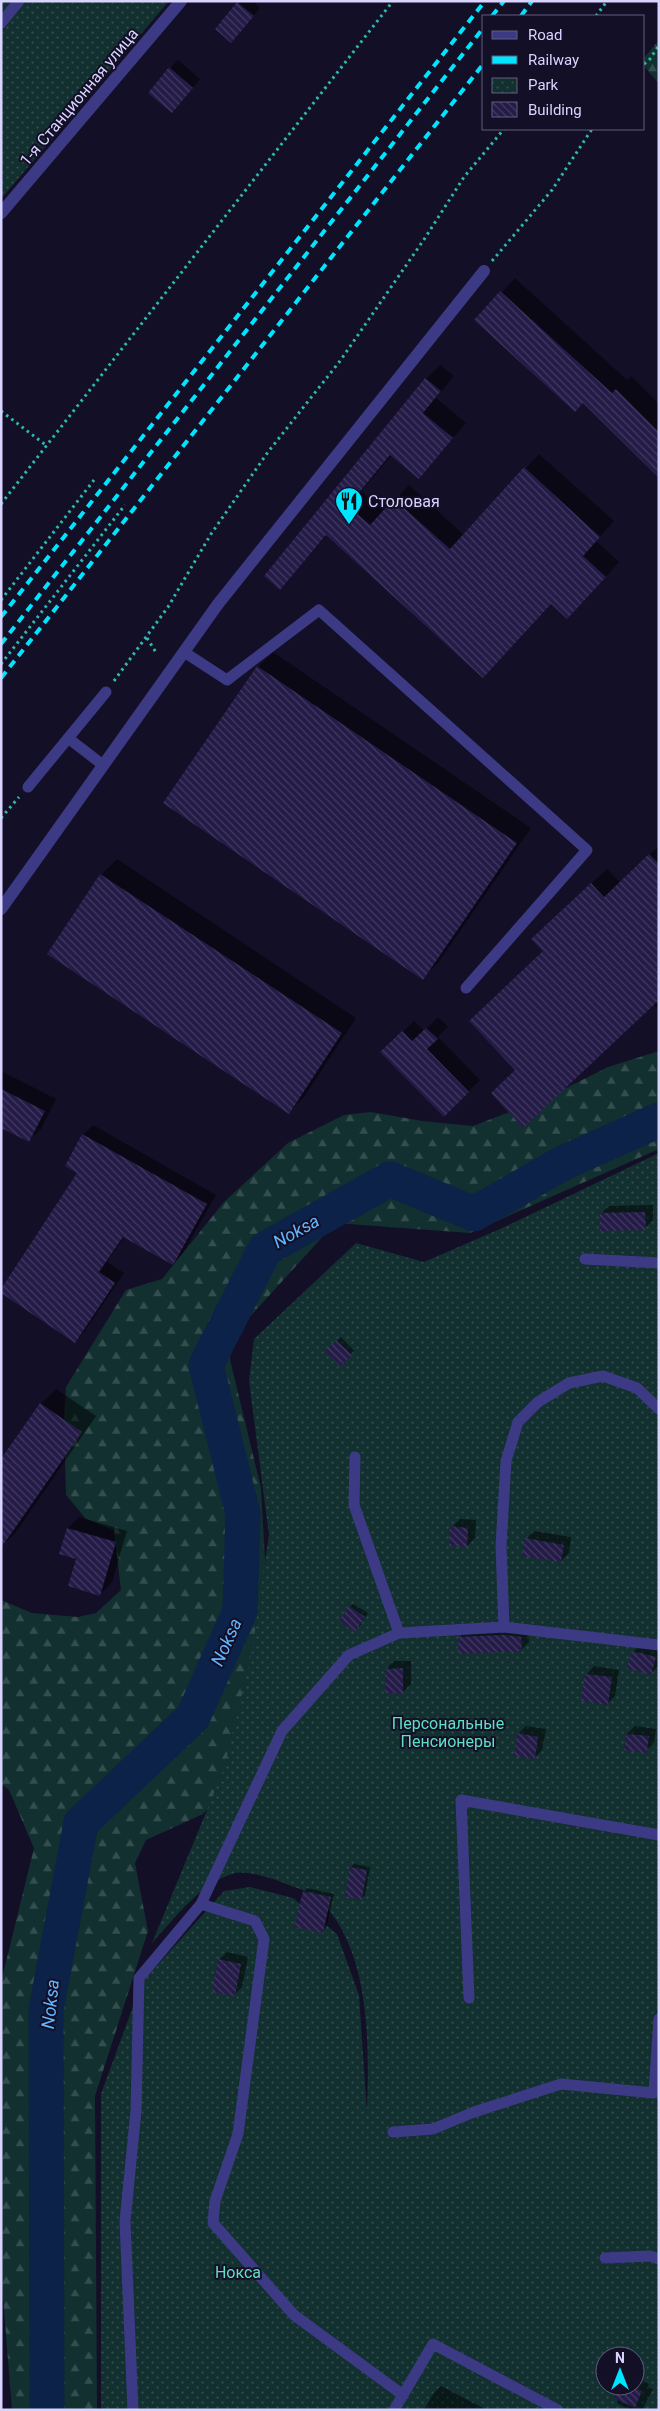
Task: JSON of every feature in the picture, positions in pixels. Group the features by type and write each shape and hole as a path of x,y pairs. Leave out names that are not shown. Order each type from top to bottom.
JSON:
{"street":[{"name":"1-я Станционная улица","path":"1,213 182,1"},
{"path":"1,909 218,604 484,270"}],"lane":[{"path":"1,23 19,1"},
{"path":"184,652 227,680 319,610 588,850 466,988"},
{"path":"28,787 106,692"},
{"path":"68,738 103,765"},
{"path":"584,1259 659,1263"},
{"path":"504,1627 501,1546 506,1461 518,1422 538,1402 569,1383 603,1376 637,1388 659,1409"},
{"path":"355,1457 354,1505 399,1633"},
{"path":"133,2410 125,2221 136,2111 139,1978 200,1904 282,1731 349,1655 399,1633 504,1627 659,1646"},
{"path":"469,1998 461,1800 659,1835"},
{"path":"200,1904 255,1921 264,1939 238,2134 215,2201 213,2223 294,2315 403,2395"},
{"path":"393,2132 433,2129 474,2112 561,2084 654,2093 659,2019"},
{"path":"605,2258 650,2256 659,2259"},
{"path":"394,2410 433,2344 558,2410"}],"path":[{"path":"1,504 393,1"},
{"path":"597,15 607,1"},
{"path":"645,63 659,45"},
{"path":"106,692 168,607 211,534 236,497 268,452 340,361 426,238 464,177 503,130"},
{"path":"484,270 552,190 591,130"},
{"path":"1,411 47,446"},
{"path":"1,600 94,480"},
{"path":"1,664 125,505"},
{"path":"147,638 157,654"},
{"path":"1,818 28,787"}],"green space":[{"path":"1,1 169,1 1,199"},
{"path":"659,40 659,84 645,67 645,57"},
{"path":"659,1051 659,1149 470,1233 335,1223 226,1343 261,1488 266,1578 234,1780 203,1814 146,1840 135,1863 148,1931 95,2096 97,2410 12,2410 1,2273 1,1982 34,1848 9,1790 1,1784 1,1600 32,1613 78,1617 96,1613 121,1590 114,1530 86,1519 66,1495 64,1420 66,1387 126,1290 162,1279 224,1202 288,1143 344,1115 371,1112 422,1121 473,1126 548,1097 608,1067"},
{"name":"Персональные Пенсионеры","path":"659,1153 659,2410 101,2410 101,2094 142,1982 224,1891 250,1887 293,1898 337,1934 359,1995 367,2112 368,2057 363,2000 358,1972 349,1945 337,1921 317,1897 304,1890 268,1878 240,1872 235,1873 222,1878 199,1893 179,1912 152,1943 224,1769 252,1651 269,1535 249,1381 254,1339 356,1243 424,1262 500,1229"}],"building":[{"path":"237,2 254,16 231,43 215,29"},
{"path":"169,67 193,88 172,113 148,93"},
{"path":"500,291 612,393 616,389 659,432 659,478 583,403 575,412 474,320"},
{"path":"425,378 441,391 423,413 453,438 419,479 390,455 348,506 370,525 394,499 450,549 524,467 600,537 583,556 606,577 567,619 551,604 483,678 326,535 280,590 264,576"},
{"path":"257,666 517,843 423,980 163,803"},
{"path":"649,854 659,864 659,1000 523,1128 491,1093 515,1070 469,1021 543,951 531,939 591,883 604,897"},
{"path":"100,874 342,1033 289,1114 47,954"},
{"path":"426,1028 438,1039 427,1049 469,1092 444,1117 380,1052 402,1031 412,1041"},
{"path":"1,1089 45,1111 29,1142 1,1128"},
{"path":"82,1134 207,1204 173,1265 123,1237 99,1272 115,1283 75,1343 1,1293 1,1289 77,1173 65,1166"},
{"path":"645,1212 646,1230 600,1231 600,1213"},
{"path":"336,1340 352,1355 340,1367 325,1351"},
{"path":"40,1403 82,1432 1,1548 1,1459"},
{"path":"450,1526 468,1528 467,1547 449,1546"},
{"path":"67,1528 116,1542 100,1596 68,1586 76,1559 59,1554"},
{"path":"525,1538 564,1545 561,1562 522,1556"},
{"path":"349,1606 365,1617 355,1632 339,1621"},
{"path":"504,1635 521,1637 522,1651 458,1654 458,1637"},
{"path":"632,1651 656,1657 651,1675 627,1668"},
{"path":"403,1668 403,1693 385,1693 385,1669"},
{"path":"585,1674 612,1677 608,1705 581,1701"},
{"path":"517,1733 538,1737 535,1759 514,1756"},
{"path":"626,1734 649,1736 647,1753 624,1750"},
{"path":"350,1867 367,1870 362,1900 345,1896"},
{"path":"303,1891 331,1897 323,1933 294,1927"},
{"path":"218,1959 241,1964 235,1996 212,1992"},
{"path":"615,2396 640,2396 635,2408 614,2398"}],"waterway":[{"name":"Noksa","path":"47,2410 46,2010 81,1823 193,1717 240,1611 243,1514 206,1365 265,1249 390,1179 474,1214 563,1163 659,1120"}],"railway":[{"path":"1,617 485,1"},
{"path":"493,15 504,1"},
{"path":"522,15 532,1"},
{"path":"1,644 482,30"},
{"path":"1,678 482,66"}],"place":[{"name":"Столовая","path":"349,525"}],"park label":[{"name":"Нокса","path":"238,2272"}]}
